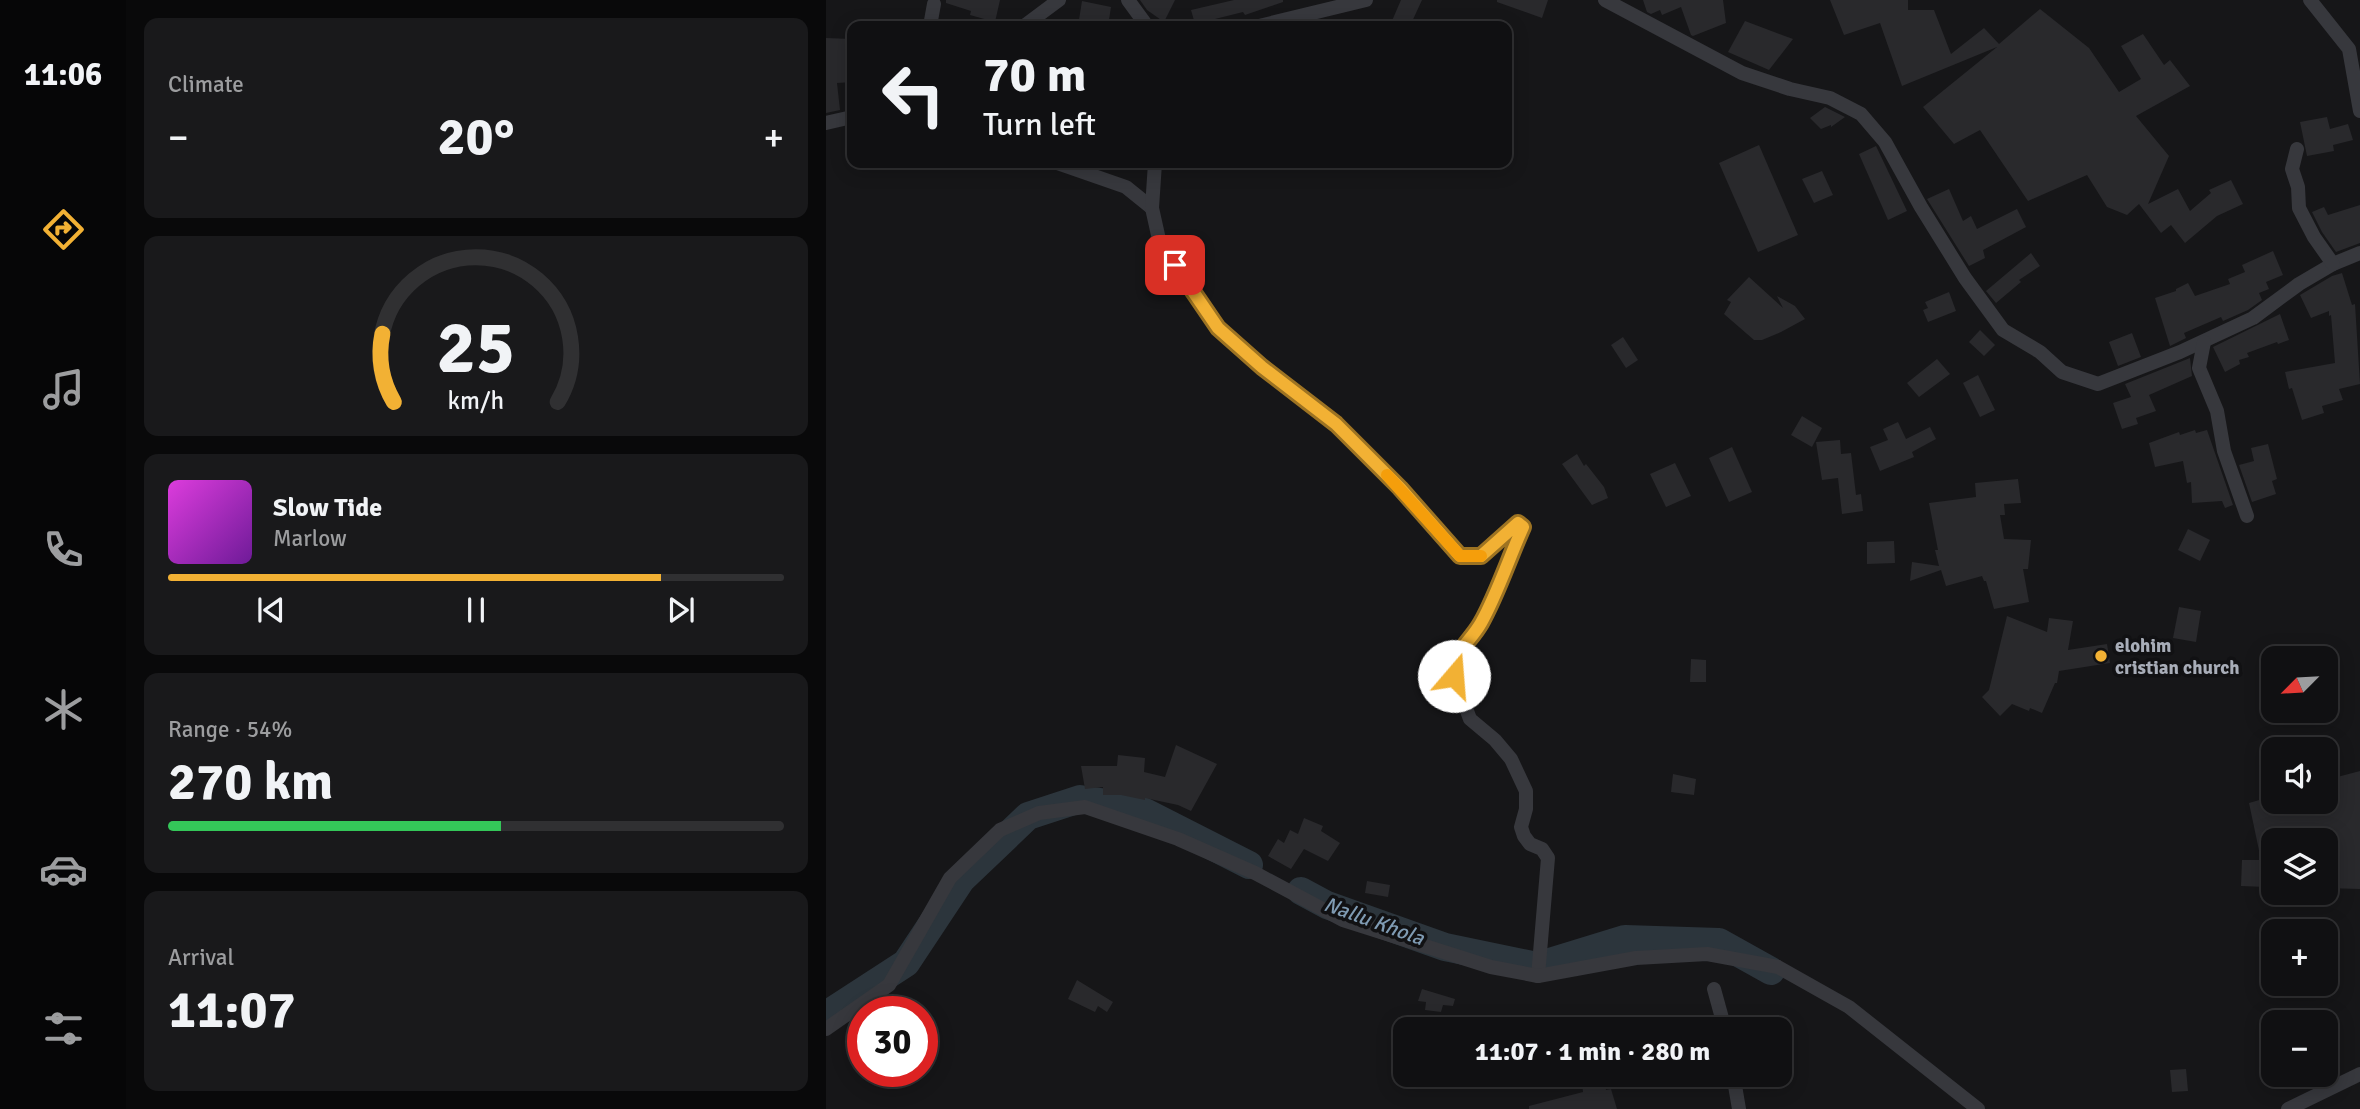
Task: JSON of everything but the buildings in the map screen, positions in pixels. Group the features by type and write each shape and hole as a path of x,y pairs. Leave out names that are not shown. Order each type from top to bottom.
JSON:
{"street":[{"path":"1031,21 1059,0"},
{"path":"1128,0 1143,21"},
{"path":"1280,21 1366,0"},
{"path":"1605,0 1742,73 1790,89 1830,98 1861,114 1885,142 1965,278 2003,330 2040,352 2063,372 2098,384 2204,342 2253,318 2299,284 2333,264 2360,253"},
{"path":"2310,0 2348,49 2360,111"},
{"path":"931,21 934,4"},
{"path":"826,123 847,118"},
{"path":"2297,149 2292,169 2298,187 2299,208 2314,237 2333,264"},
{"path":"1071,168 1126,187 1152,208"},
{"path":"1155,168 1152,208 1160,244 1218,328 1262,367 1336,424 1400,488 1460,556 1481,556 1518,523 1523,527 1480,624 1460,649 1454,662 1454,676 1470,719 1496,740 1511,759 1526,791 1526,809 1521,827 1524,836 1530,844 1542,849 1548,858 1538,976"},
{"path":"2204,342 2199,368 2217,411 2224,452 2246,516"},
{"path":"826,1029 888,985 950,878 1000,831 1039,813 1084,807 1178,839 1255,873 1343,920 1491,967 1538,976 1636,958 1707,954 1778,967 1849,1007 1978,1109"},
{"path":"1714,989 1722,1017"},
{"path":"2288,1109 2360,1074"},
{"path":"1735,1087 1739,1109"}],"waterway":[{"name":"Nallu Khola","path":"826,1015 906,963 961,880 1028,816 1080,799 1135,807 1249,865"},
{"name":"Nallu Khola","path":"1301,891 1327,905 1445,947 1537,966 1625,939 1719,942 1771,971"}],"slow traffic":[{"path":"1387,475 1460,556 1481,556"}],"place":[{"name":"elohim cristian church","path":"2101,656"}],"route":[{"path":"1175,265 1218,328 1262,367 1336,424 1400,488 1460,556 1481,556 1518,523 1523,527 1480,624 1460,649 1454,662 1454,676"}]}
